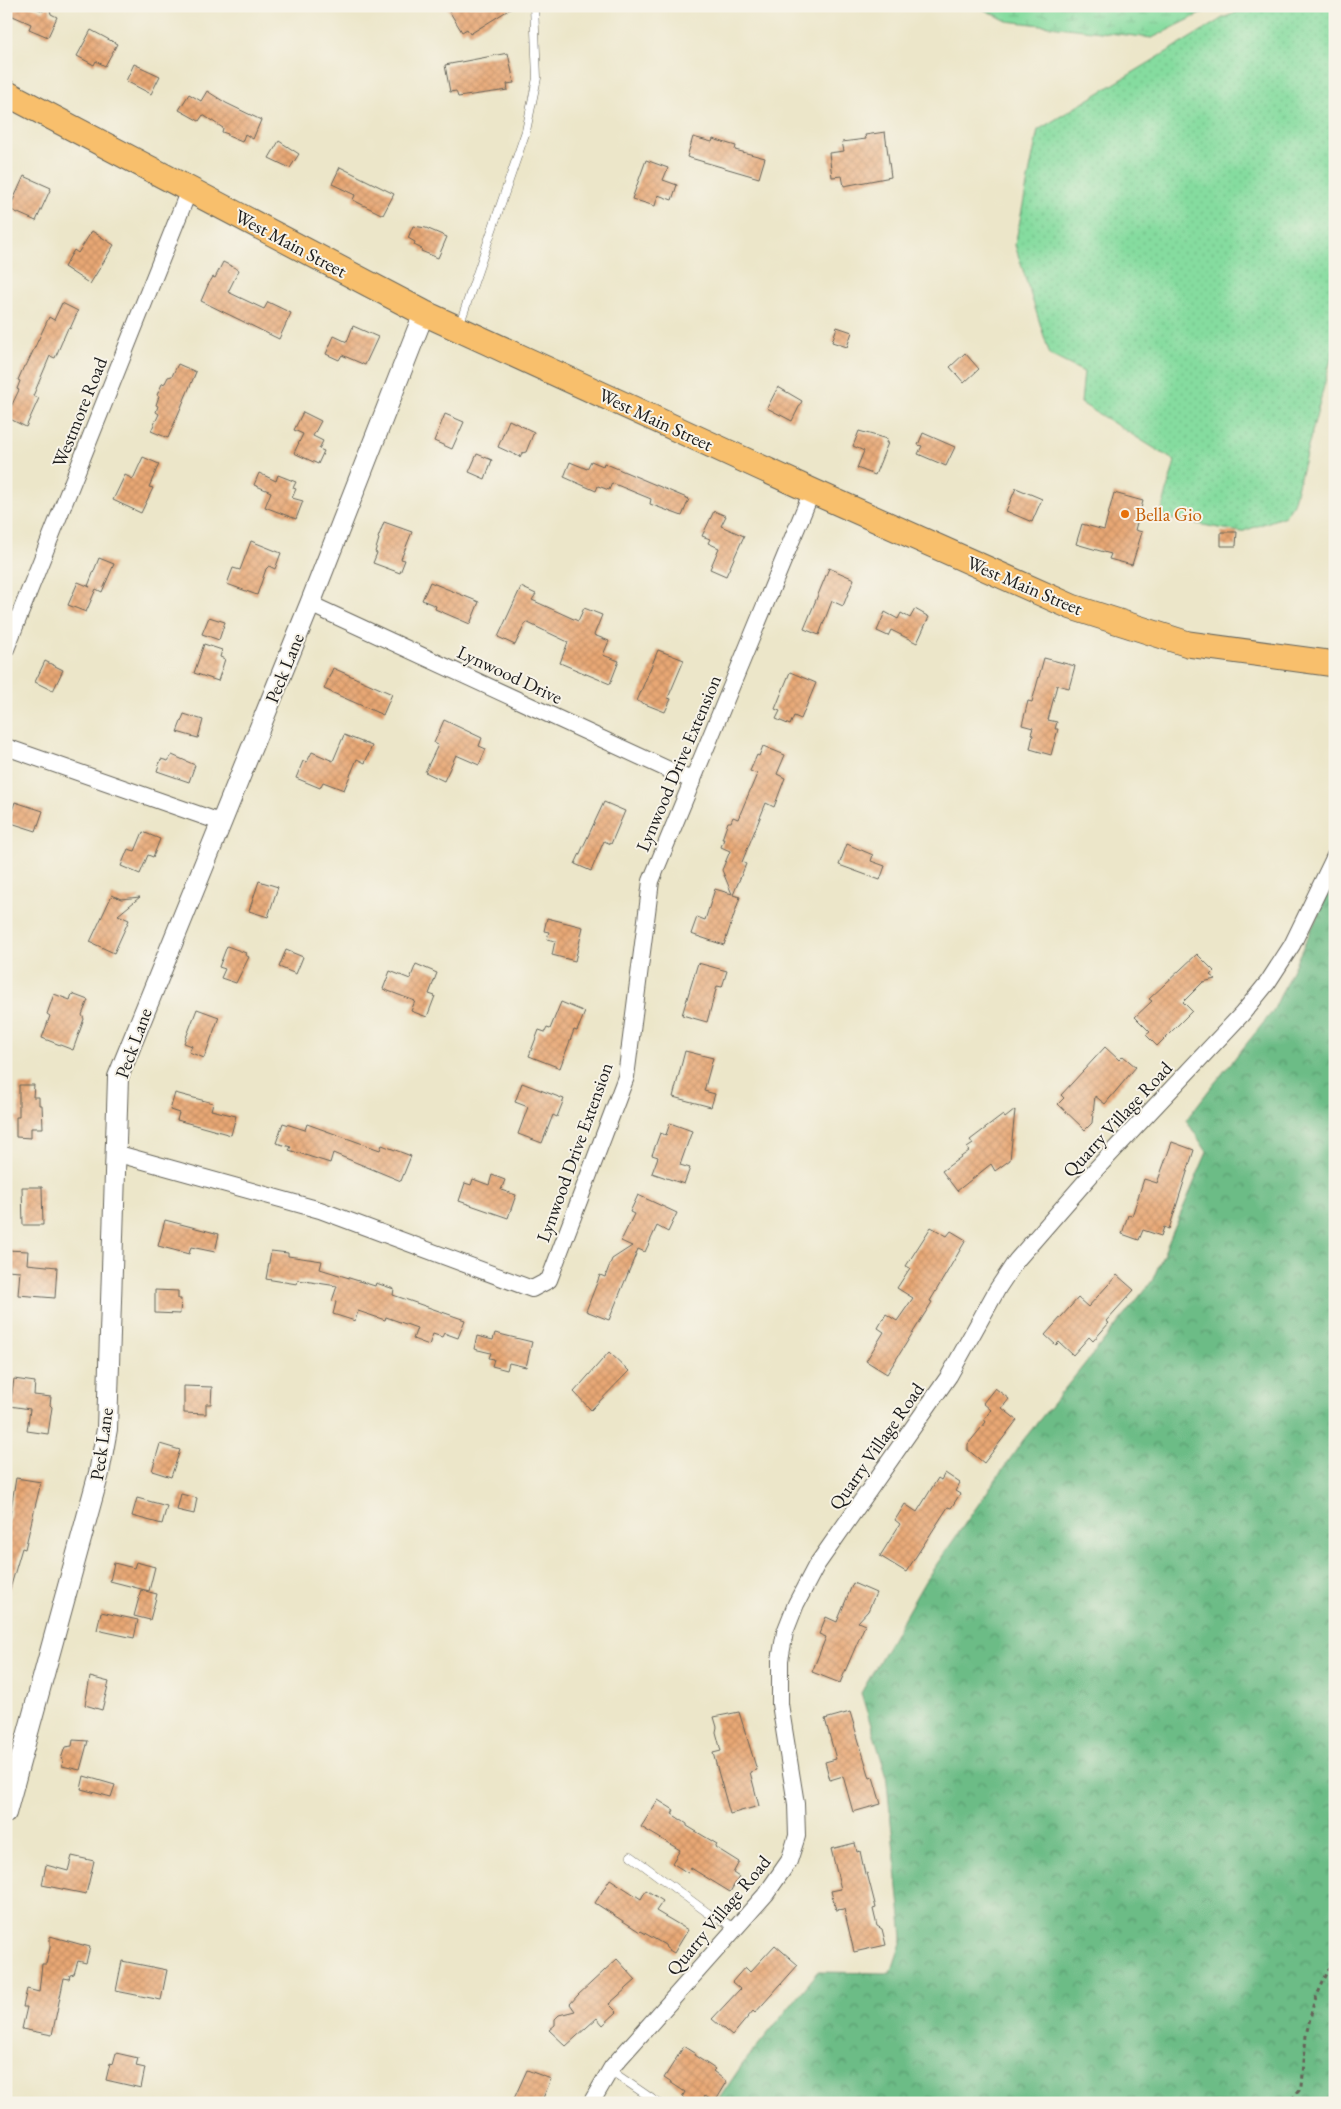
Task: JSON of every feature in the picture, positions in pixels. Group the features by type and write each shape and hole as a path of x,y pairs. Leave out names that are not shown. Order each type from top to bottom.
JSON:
{"main road":[{"name":"West Main Street","path":"6,93 424,313 812,491 1072,607 1188,644 1335,664"}],"street":[{"name":"Westmore Road","path":"6,649 189,190"},
{"name":"Peck Lane","path":"6,1813 97,1483 107,1429 118,1077 310,604 424,313"},
{"name":"Lynwood Drive Extension","path":"115,1153 320,1210 532,1290 549,1280 626,1077 651,881 812,491"},
{"name":"Lynwood Drive","path":"310,604 693,781"},
{"path":"6,747 220,822"},
{"name":"Quarry Village Road","path":"591,2103 610,2070 766,1894 789,1861 797,1836 796,1804 780,1704 780,1660 789,1622 812,1574 949,1376 998,1288 1016,1261 1097,1168 1242,1014 1268,982 1292,945 1335,856"}],"lane":[{"path":"458,328 526,131 537,78 534,6"},
{"path":"631,1856 708,1913 736,1928"},
{"path":"610,2070 658,2103"}],"path":[{"path":"1285,2103 1293,2098 1302,2086 1306,2035 1314,2002 1335,1956"}],"green space":[{"path":"977,6 1216,6 1152,38 1007,21"},
{"path":"1252,6 1335,6 1335,344 1293,504 1285,516 1241,532 1160,517 1175,461 1081,403 1084,372 1050,355 1015,245 1038,130 1223,18"},
{"path":"1335,879 1335,2103 716,2103 742,2065 818,1972 891,1973 903,1937 886,1774 861,1693 925,1581 1024,1439 1152,1281 1207,1152 1186,1120 1273,1011"}],"building":[{"path":"6,6 31,6 43,11 49,6 51,14 57,17 48,37 29,29 31,24 6,13"},
{"path":"446,6 515,6 470,34 467,29 462,32"},
{"path":"91,30 117,44 105,66 96,61 94,65 77,56"},
{"path":"508,53 514,83 507,84 508,90 458,97 456,91 450,92 445,65"},
{"path":"134,64 160,76 151,94 126,81"},
{"path":"207,91 226,103 261,120 253,139 245,134 242,142 222,132 223,128 203,115 199,121 179,110 189,94 201,101"},
{"path":"885,132 891,177 844,186 842,176 832,177 829,153 844,151 842,142 866,139 865,135"},
{"path":"693,137 712,142 713,139 736,146 735,150 765,158 759,178 687,157"},
{"path":"279,141 299,154 290,168 269,158"},
{"path":"646,160 668,168 663,180 677,185 672,200 658,195 655,206 632,199"},
{"path":"340,167 394,194 383,215 353,200 355,195 332,184"},
{"path":"24,176 51,188 36,221 9,209"},
{"path":"413,226 426,228 447,237 438,258 421,251 422,249 414,245 415,242 408,238"},
{"path":"92,231 114,245 90,284 64,267 74,250 78,253"},
{"path":"223,262 239,270 228,292 264,309 268,302 291,313 279,339 201,301 208,285 213,277 215,278"},
{"path":"62,303 78,311 70,329 68,328 55,358 50,356 33,396 39,398 26,427 6,417 19,390 17,389 20,381 18,380 24,366 26,366 49,317 54,320"},
{"path":"353,326 378,337 365,365 342,355 339,360 326,354 334,336 347,342"},
{"path":"837,327 852,332 847,347 832,342"},
{"path":"965,353 979,369 964,383 950,367"},
{"path":"178,364 196,372 168,438 151,431 159,414 156,412 159,396 157,395 162,384 165,383 168,377 172,376"},
{"path":"778,387 802,401 792,421 767,408"},
{"path":"303,412 321,421 313,436 323,441 319,449 324,451 318,464 294,453 303,434 294,430"},
{"path":"445,414 464,422 452,449 434,441"},
{"path":"509,420 534,432 526,452 522,453 520,457 498,447"},
{"path":"859,431 887,439 886,443 888,443 875,475 857,468 864,451 853,446"},
{"path":"923,433 955,447 946,466 918,454 922,446 918,445"},
{"path":"477,454 492,460 485,479 469,472"},
{"path":"143,457 159,464 149,487 153,488 141,513 113,500 125,475 133,479"},
{"path":"591,461 603,466 604,463 689,499 682,516 650,504 651,499 612,483 609,490 598,486 596,491 564,477 570,462 587,469"},
{"path":"259,473 276,481 278,475 296,482 293,488 296,489 292,498 303,501 296,519 265,507 271,492 254,485"},
{"path":"1016,488 1042,499 1032,522 1006,511"},
{"path":"1114,493 1143,501 1135,530 1142,532 1132,565 1109,559 1111,554 1076,544 1082,524 1104,530"},
{"path":"714,511 726,516 721,526 744,536 726,576 710,569 719,548 708,543 710,539 702,536"},
{"path":"384,522 412,532 401,559 405,560 400,573 373,563 377,553 375,552 378,538"},
{"path":"1221,532 1237,532 1236,546 1221,546"},
{"path":"251,541 281,553 275,569 269,566 266,569 257,595 227,584 233,568 240,570"},
{"path":"99,558 114,564 102,592 96,589 86,612 68,605 78,582 90,587 88,586"},
{"path":"829,568 854,579 843,606 832,601 819,635 804,629"},
{"path":"430,582 479,602 470,624 435,609 436,606 422,600"},
{"path":"521,587 536,594 532,600 578,621 584,608 602,615 594,635 609,641 603,655 619,661 610,684 560,663 568,642 526,622 515,645 498,637"},
{"path":"915,609 929,617 917,643 891,630 888,636 877,631 885,612 898,619 901,613 910,618"},
{"path":"209,617 225,622 219,640 202,634"},
{"path":"204,644 222,650 220,657 225,659 218,681 194,673"},
{"path":"658,650 684,660 668,698 671,699 665,712 637,701"},
{"path":"1044,658 1075,666 1069,688 1057,685 1048,720 1057,722 1055,729 1058,729 1051,755 1030,749 1033,728 1022,725 1028,701 1032,702"},
{"path":"45,661 63,670 53,691 35,682"},
{"path":"333,668 392,694 383,715 324,689"},
{"path":"790,672 816,683 801,719 794,716 790,725 776,719 780,711 775,709"},
{"path":"184,714 203,720 198,738 177,732"},
{"path":"444,720 482,738 479,746 486,749 479,765 456,755 444,781 425,772 438,745 434,743"},
{"path":"344,735 372,746 365,763 357,759 344,790 323,782 320,788 296,778 303,761 307,762 312,752 333,761"},
{"path":"763,746 785,755 777,774 785,778 774,807 766,803 742,862 746,864 733,895 740,897 724,945 691,934 697,917 705,920 715,889 732,894 722,870 730,851 721,847 724,839 722,839 728,822 731,822 733,817 738,819 757,774 750,771"},
{"path":"172,755 195,765 189,782 157,771 161,759 168,761"},
{"path":"15,802 43,811 36,831 8,822"},
{"path":"604,802 625,811 611,844 604,841 591,871 575,864"},
{"path":"143,832 160,839 153,857 148,855 140,874 121,866 128,849 135,851"},
{"path":"847,844 873,855 871,861 885,866 880,880 839,865"},
{"path":"259,881 278,887 268,917 249,911"},
{"path":"112,895 121,899 140,897 118,915 129,920 114,953 90,942"},
{"path":"547,918 583,927 575,961 552,955 555,941 547,939 549,932 544,931"},
{"path":"227,946 246,953 245,955 249,957 236,983 221,978 225,969 219,967"},
{"path":"286,950 303,957 296,974 279,967"},
{"path":"1197,954 1214,971 1210,975 1215,979 1203,982 1183,1002 1192,1011 1157,1046 1146,1035 1150,1032 1135,1017 1152,1001 1149,999"},
{"path":"698,963 727,971 722,987 717,986 707,1022 682,1015"},
{"path":"416,964 437,973 429,994 435,996 427,1017 411,1011 415,1001 383,989 390,971 410,979"},
{"path":"54,994 70,1000 72,994 88,1000 82,1015 84,1019 73,1050 42,1038 50,1016 47,1014"},
{"path":"561,1002 585,1012 577,1031 574,1030 560,1068 529,1056 539,1030 545,1032 547,1028 550,1029"},
{"path":"197,1009 219,1017 204,1058 189,1052 192,1046 184,1043"},
{"path":"1105,1047 1119,1060 1123,1056 1136,1067 1105,1104 1095,1096 1092,1123 1085,1130 1058,1104 1064,1098 1061,1095"},
{"path":"685,1051 713,1058 704,1091 715,1094 711,1107 673,1097"},
{"path":"522,1083 564,1099 557,1117 553,1115 542,1143 518,1134 528,1107 515,1102"},
{"path":"19,1085 34,1085 33,1097 39,1097 39,1105 42,1105 43,1128 31,1128 31,1138 16,1137 16,1117 19,1117"},
{"path":"175,1093 213,1103 211,1110 236,1116 231,1135 177,1120 179,1113 170,1110"},
{"path":"1015,1110 1010,1160 995,1171 991,1164 957,1191 942,1171 969,1151 967,1148 973,1144 970,1140 1003,1115 1005,1118"},
{"path":"283,1123 305,1130 307,1124 380,1150 382,1145 411,1156 401,1181 333,1153 330,1163 289,1150 291,1147 276,1143"},
{"path":"670,1123 692,1131 680,1165 690,1168 684,1184 652,1173 658,1157 652,1155 660,1133 666,1135"},
{"path":"1172,1142 1194,1150 1169,1229 1164,1227 1161,1236 1143,1230 1139,1240 1122,1234 1128,1215 1132,1216 1144,1179 1157,1183"},
{"path":"492,1175 505,1180 501,1190 516,1195 508,1218 459,1201 465,1183 471,1185 473,1179 489,1185"},
{"path":"22,1187 42,1187 43,1225 23,1225"},
{"path":"638,1195 677,1213 668,1232 657,1226 645,1252 638,1249 609,1320 586,1311 600,1275 605,1277 612,1259 632,1246 621,1241 634,1214 630,1212"},
{"path":"165,1220 219,1234 215,1252 191,1247 189,1254 158,1246"},
{"path":"931,1227 947,1236 951,1231 966,1240 930,1301 932,1302 887,1374 866,1361 884,1332 878,1328 886,1314 897,1321 913,1298 897,1288 910,1268 906,1266"},
{"path":"6,1250 28,1251 27,1264 57,1267 55,1298 18,1295 20,1271 6,1270"},
{"path":"271,1251 288,1253 288,1256 322,1261 320,1269 375,1286 376,1283 394,1289 393,1295 465,1320 458,1338 444,1333 442,1337 433,1334 429,1345 413,1339 417,1328 386,1317 385,1320 358,1311 355,1321 333,1314 336,1302 332,1301 337,1286 298,1280 297,1284 266,1279"},
{"path":"1117,1275 1134,1290 1106,1321 1109,1323 1093,1341 1089,1337 1073,1355 1059,1342 1056,1345 1045,1335 1078,1298 1088,1307"},
{"path":"155,1290 178,1291 178,1299 181,1299 180,1314 155,1313"},
{"path":"495,1333 532,1342 526,1367 509,1363 507,1370 492,1366 494,1359 489,1358 491,1353 474,1349 477,1336 493,1340"},
{"path":"609,1352 629,1371 591,1410 574,1392"},
{"path":"14,1379 35,1382 34,1395 51,1397 50,1405 52,1407 48,1434 27,1431 30,1409 10,1406"},
{"path":"184,1386 212,1387 211,1404 206,1404 206,1414 184,1413"},
{"path":"995,1388 1009,1399 1002,1408 1017,1420 984,1463 968,1450 968,1444 986,1422 984,1419 991,1410 983,1403"},
{"path":"160,1444 180,1450 171,1477 152,1471"},
{"path":"945,1473 960,1483 955,1491 960,1494 951,1508 948,1507 906,1572 880,1556 900,1524 895,1520 905,1504 917,1512 938,1478 941,1480"},
{"path":"16,1478 41,1482 25,1549 22,1548 10,1589 6,1589 6,1539"},
{"path":"181,1494 197,1498 194,1514 177,1510"},
{"path":"137,1498 167,1506 162,1524 132,1516"},
{"path":"136,1562 155,1567 149,1591 110,1581 114,1563 134,1568"},
{"path":"853,1583 876,1593 868,1611 858,1622 865,1625 840,1683 812,1672 826,1637 819,1634 826,1617 837,1622"},
{"path":"141,1590 157,1594 150,1620 134,1616"},
{"path":"101,1612 138,1620 134,1638 97,1630"},
{"path":"90,1677 109,1682 102,1710 85,1705"},
{"path":"739,1712 757,1770 750,1772 759,1806 730,1814 713,1753 721,1751 714,1717"},
{"path":"850,1712 870,1778 873,1777 881,1804 853,1812 843,1776 830,1780 825,1762 836,1759 825,1719"},
{"path":"73,1740 88,1741 80,1770 62,1766 63,1760 61,1759 65,1747 72,1746"},
{"path":"84,1776 115,1785 111,1797 81,1789"},
{"path":"658,1800 674,1810 672,1814 687,1824 687,1826 717,1844 715,1847 739,1862 733,1873 739,1877 730,1892 691,1868 688,1873 672,1863 680,1850 641,1827"},
{"path":"855,1843 857,1852 860,1851 865,1874 867,1873 876,1908 873,1909 877,1926 882,1929 886,1945 854,1952 844,1909 836,1910 831,1891 841,1889 831,1849"},
{"path":"72,1856 94,1861 86,1894 42,1885 46,1865 68,1871"},
{"path":"610,1879 641,1899 646,1890 663,1901 656,1911 688,1930 674,1953 666,1948 665,1945 640,1932 595,1903"},
{"path":"50,1936 90,1947 86,1963 78,1961 74,1974 70,1975 69,1979 64,1978 52,2035 22,2029 27,2007 23,2007 27,1989 39,1992 42,1964 46,1964 50,1948"},
{"path":"775,1945 798,1965 755,2013 753,2011 732,2036 712,2019 740,1989 732,1982 745,1967 750,1972"},
{"path":"617,1959 636,1980 609,2004 617,2012 603,2025 597,2018 566,2046 549,2030 555,2025 555,2019 559,2015 575,2011 570,2004"},
{"path":"122,1961 167,1970 161,2000 116,1991"},
{"path":"684,2046 715,2069 713,2071 727,2082 715,2102 705,2096 701,2103 692,2103 682,2097 685,2092 664,2078"},
{"path":"116,2053 138,2058 136,2066 145,2068 141,2088 106,2080 110,2063 113,2064"},
{"path":"527,2070 551,2079 541,2103 512,2103"}],"place":[{"name":"Bella Gio","path":"1125,514"}]}
